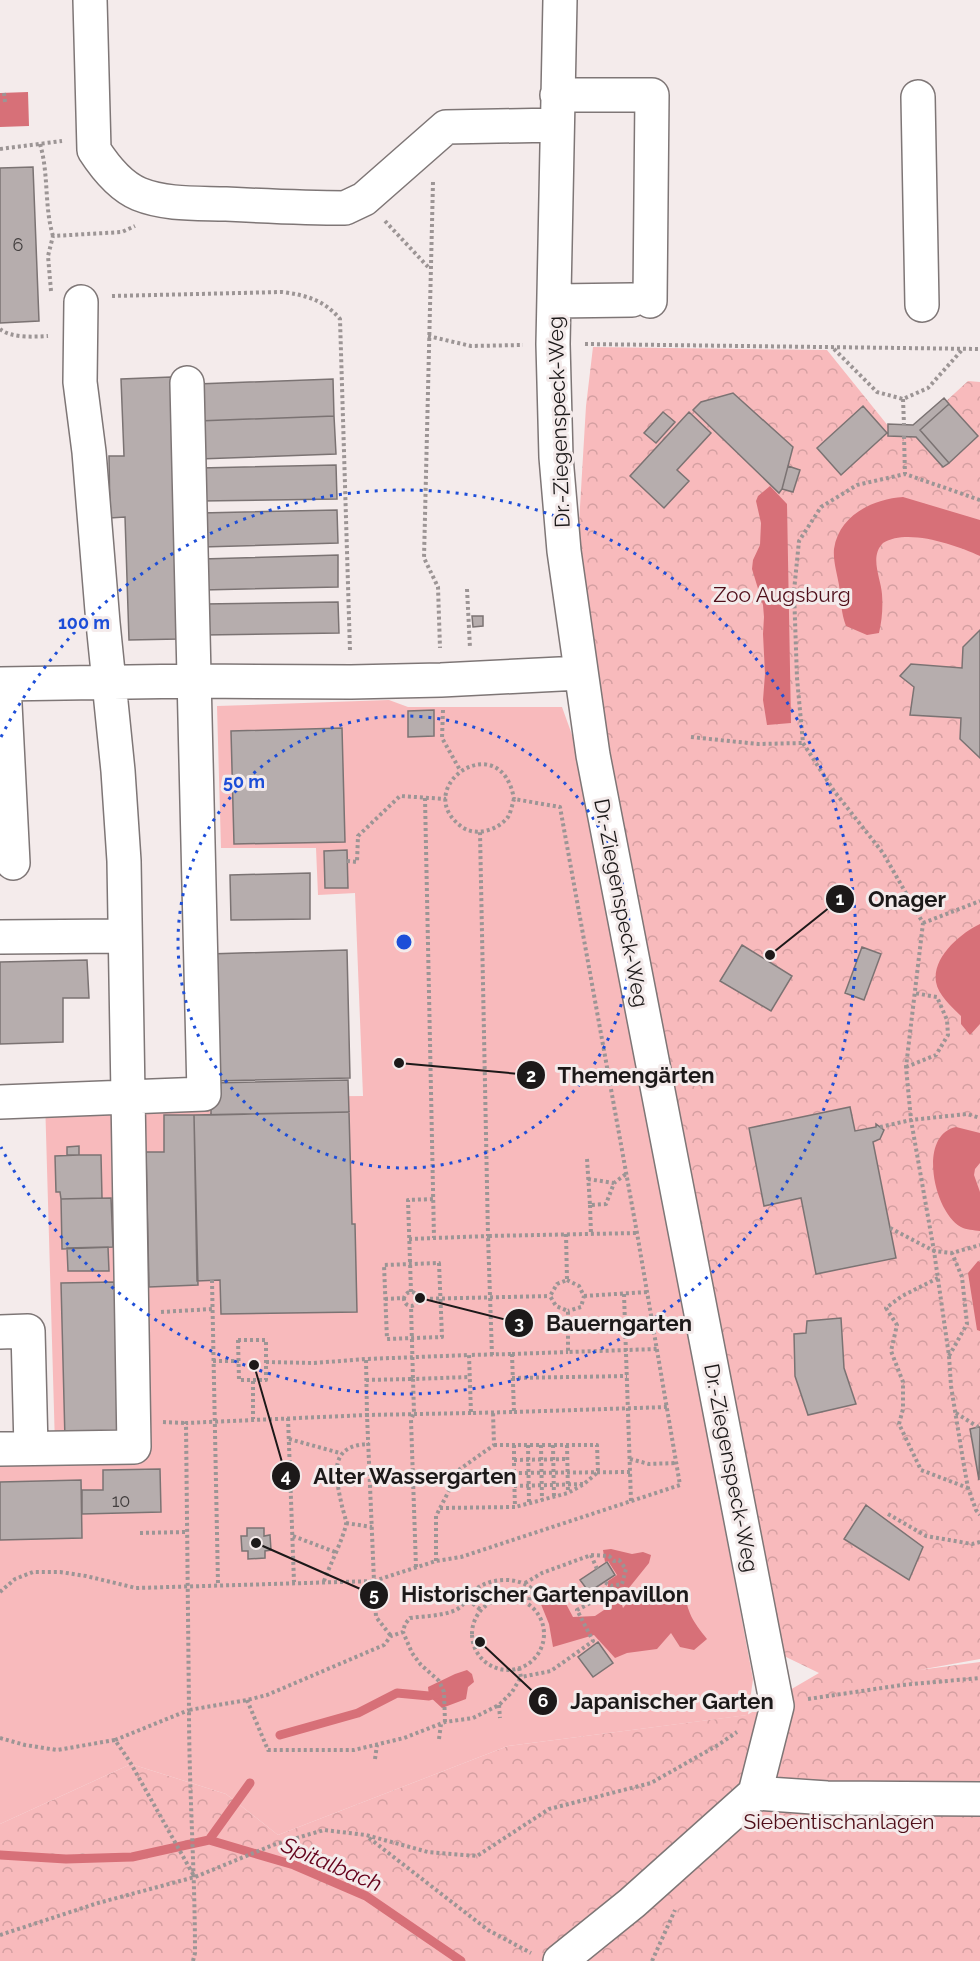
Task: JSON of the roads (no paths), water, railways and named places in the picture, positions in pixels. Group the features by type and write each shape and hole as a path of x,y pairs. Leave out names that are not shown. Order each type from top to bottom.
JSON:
{"lane":[{"path":"90,0 94,150 104,165 121,182 138,194 159,200 345,208 364,199 446,128 652,95 641,300 555,301"},
{"name":"Dr.-Ziegenspeck-Weg","path":"560,0 553,344 556,457 564,551 595,766 777,1706 755,1793"},
{"path":"918,97 922,305"},
{"path":"0,1332 28,1331 16,1449 134,1447 124,861 90,452 66,298"},
{"path":"0,1102 204,1094 187,383"},
{"path":"14,863 2,684 109,681 351,682 580,673"},
{"path":"0,937 125,936"},
{"path":"548,1958 632,1903 755,1793 827,1798 980,1799"}],"waterway":[{"name":"Spitalbach","path":"280,1735 358,1713 397,1693 429,1696 440,1693"},
{"name":"Spitalbach","path":"209,1840 250,1783"},
{"name":"Spitalbach","path":"0,1855 66,1859 132,1857 209,1840 294,1865 366,1896 461,1961"}],"place":[{"name":"Onager","path":"770,955"},
{"name":"Themengärten","path":"399,1063"},
{"name":"Bauerngarten","path":"420,1298"},
{"name":"Alter Wassergarten","path":"254,1365"},
{"name":"Historischer Gartenpavillon","path":"256,1543"},
{"name":"Japanischer Garten","path":"480,1642"}],"park label":[{"name":"Zoo Augsburg","path":"782,595"},
{"name":"Siebentischanlagen","path":"839,1822"}]}
